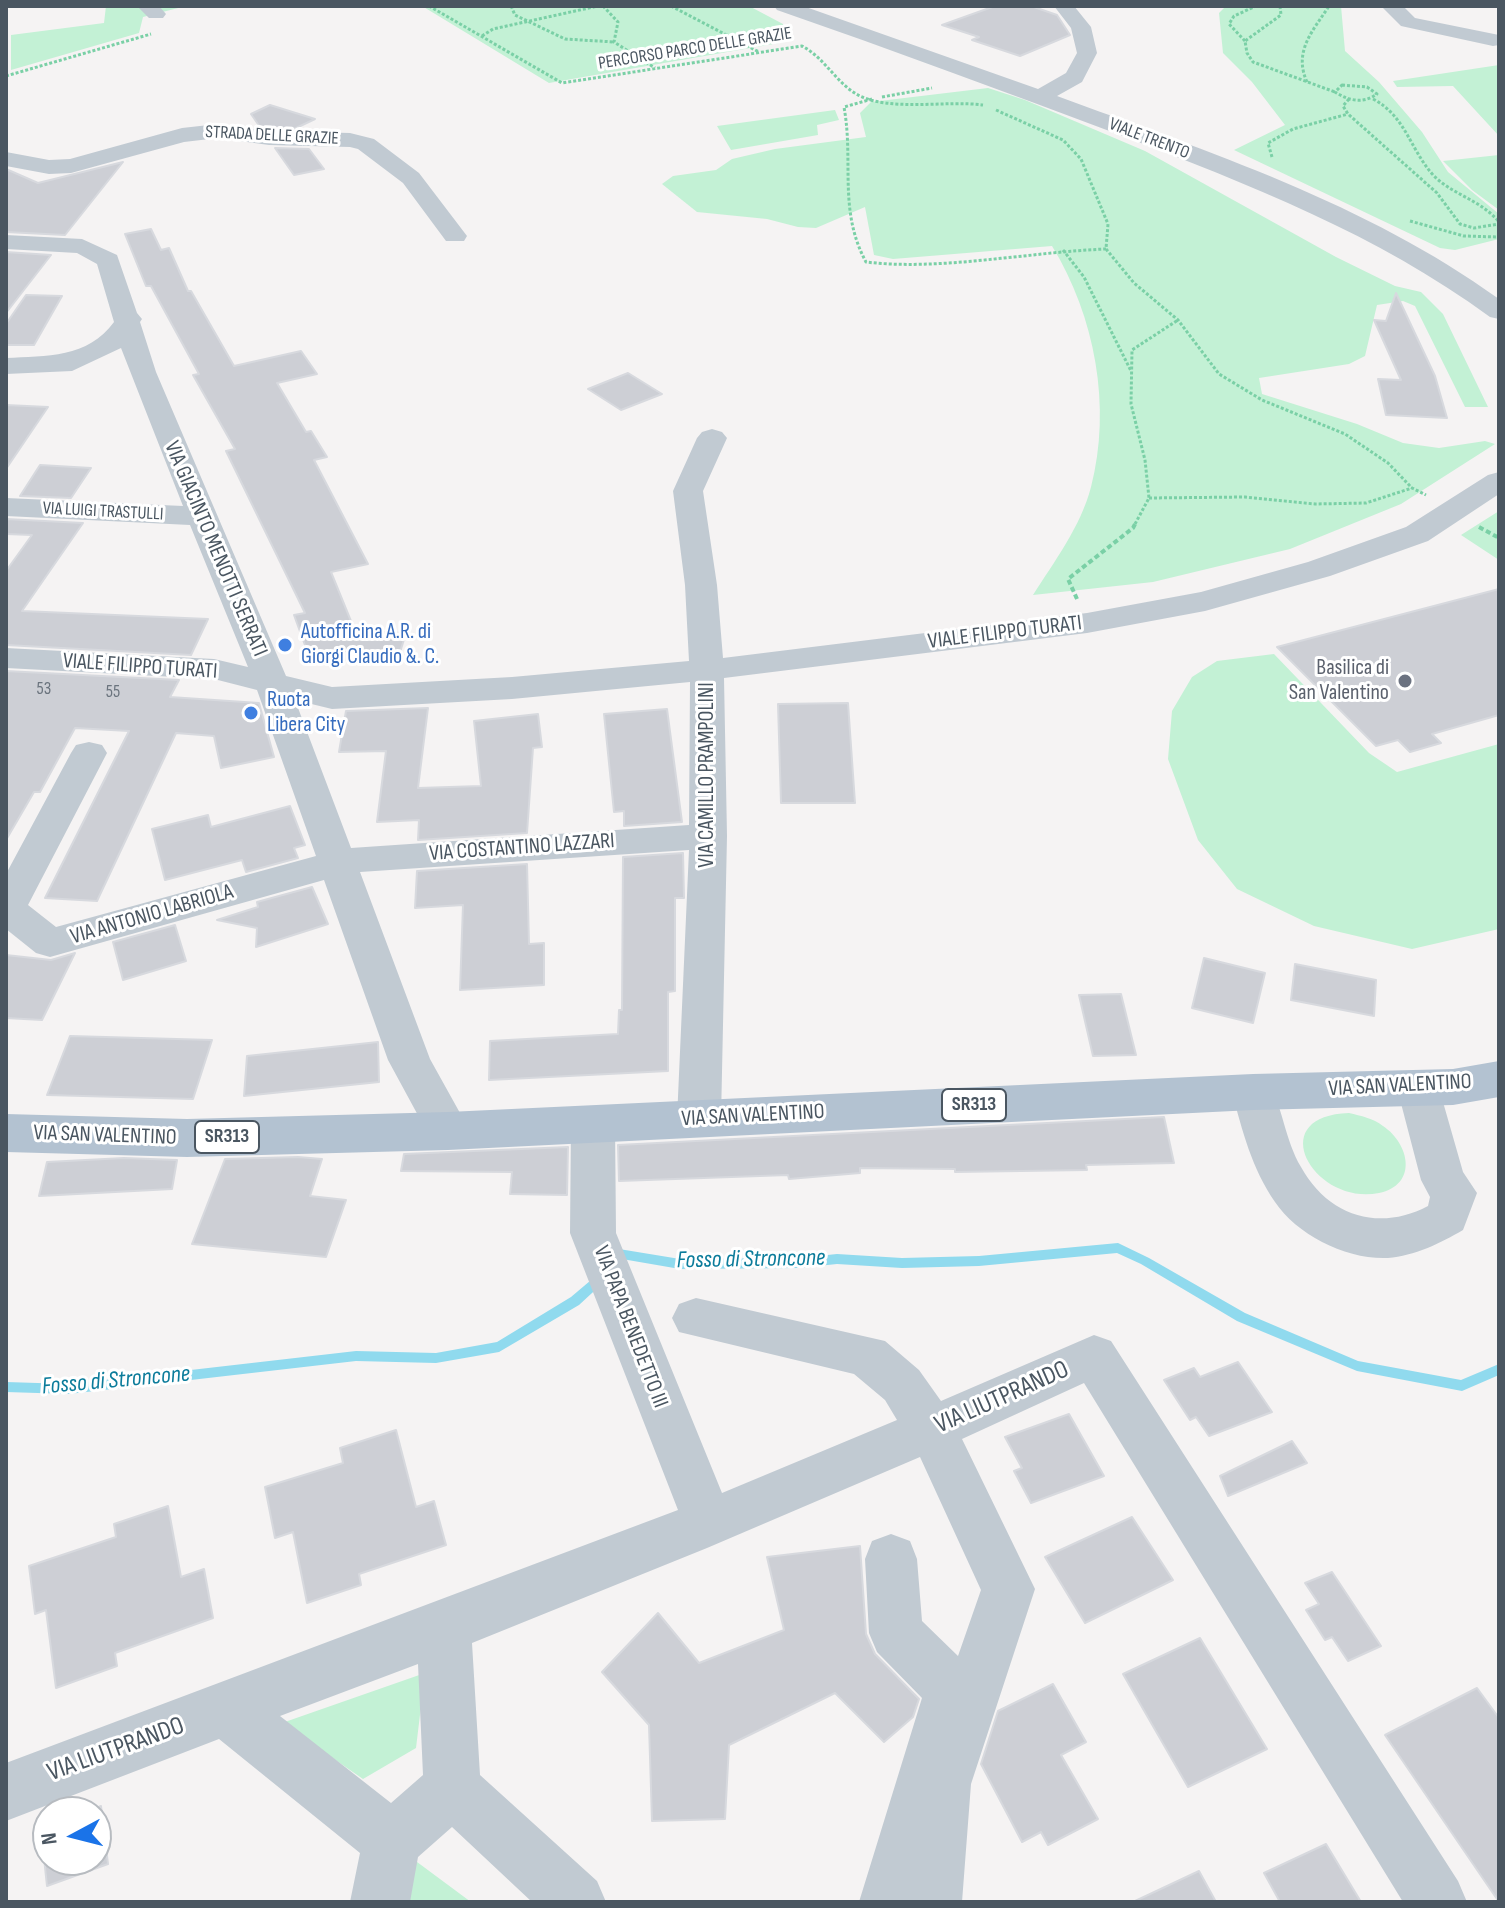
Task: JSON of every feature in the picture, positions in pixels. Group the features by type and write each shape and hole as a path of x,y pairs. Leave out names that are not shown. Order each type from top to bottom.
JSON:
{"main road":[{"name":"VIA SAN VALENTINO","path":"6,1133 187,1138 448,1131 1253,1092 1453,1087 1499,1079"}],"street":[{"name":"VIALE TRENTO","path":"784,6 1040,97 1320,206 1423,259 1499,310"},
{"path":"1040,97 1074,77 1087,53 1081,27 1064,6"},
{"path":"1391,6 1408,22 1497,40"},
{"name":"STRADA DELLE GRAZIE","path":"6,159 49,167 71,166 182,135 218,131 269,138 350,140 366,144 411,178 455,236"},
{"name":"VIA GIACINTO MENOTTI SERRATI","path":"6,242 82,246 108,260 129,319 142,372 272,684 409,1060 448,1131"},
{"path":"72,363 113,342 129,319"},
{"path":"12,366 72,363 142,372"},
{"path":"12,366 84,373 142,372"},
{"name":"VIA CAMILLO PRAMPOLINI","path":"699,1119 708,836 707,670 701,585 688,491 712,438"},
{"name":"VIALE FILIPPO TURATI","path":"6,658 214,669 332,698 707,670 1087,623 1205,601 1319,569 1417,534 1499,481"},
{"name":"VIA LUIGI TRASTULLI","path":"6,507 200,516"},
{"name":"VIALE FILIPPO TURATI","path":"6,679 209,690 272,684"},
{"name":"VIA ANTONIO LABRIOLA","path":"89,753 7,909 50,943 337,863"},
{"name":"VIA COSTANTINO LAZZARI","path":"337,863 376,857 708,836"},
{"path":"1253,1092 1273,1153 1292,1191 1332,1227 1383,1239 1421,1231 1447,1217 1454,1193 1443,1180 1418,1088"},
{"name":"VIA PAPA BENEDETTO III","path":"593,1124 593,1233 623,1315 708,1522"},
{"path":"696,1318 868,1356 902,1385 932,1430 1008,1589 942,1784 932,1902"},
{"name":"VIA LIUTPRANDO","path":"6,1792 444,1627 708,1522 932,1430 1094,1356 1437,1902"},
{"path":"889,1902 952,1690 896,1633 891,1559"},
{"path":"444,1627 452,1788 576,1902"},
{"path":"226,1709 392,1841"},
{"path":"380,1902 392,1841 452,1788"}],"path":[{"name":"PERCORSO PARCO DELLE GRAZIE","path":"429,6 562,83 802,46 816,52 835,68 846,88 870,99"},
{"path":"511,6 515,15 565,39 614,42 656,69"},
{"path":"482,36 493,29 600,6 618,22 614,42"},
{"path":"671,6 760,53"},
{"path":"1256,6 1234,16 1229,24 1245,41 1247,53 1253,62 1349,99 1373,99 1387,104 1396,112 1430,173 1483,207 1499,223 1492,227 1460,224 1437,193 1348,114 1343,106 1349,99"},
{"path":"1245,41 1281,15 1280,6"},
{"path":"1307,82 1300,68 1300,53 1305,40 1329,6"},
{"path":"6,76 144,36 160,27 151,10"},
{"path":"1335,92 1342,85 1361,85 1376,92 1373,99"},
{"path":"932,88 844,107 849,124 847,211 859,251 866,262 899,266 1063,250 1106,249"},
{"path":"870,99 981,104 1063,140 1081,159 1097,192 1108,224 1106,249 1134,283 1178,320 1219,374 1262,400 1345,434 1388,463 1412,488 1456,510"},
{"path":"1274,160 1269,154 1268,143 1293,129 1348,114"},
{"path":"1409,221 1464,236 1499,236"},
{"path":"1492,227 1499,236"},
{"path":"1063,250 1089,284 1116,351 1131,372"},
{"path":"1087,623 1068,579 1133,528 1149,498 1145,460 1131,404 1132,350 1178,320"},
{"path":"1149,498 1245,497 1315,504 1366,503 1412,488"}],"green space":[{"path":"106,6 186,6 143,17 139,33 11,70 11,35 104,23"},
{"path":"422,6 749,6 783,24 785,42 549,83"},
{"path":"1226,6 1341,6 1345,51 1379,82 1422,132 1448,172 1499,214 1499,239 1455,250 1440,248 1234,150 1285,125 1252,82 1223,53 1219,13"},
{"path":"1499,65 1499,136 1453,86 1397,87 1393,81"},
{"path":"988,88 1025,100 1145,151 1336,257 1395,286 1421,292 1443,314 1488,407 1465,407 1415,306 1403,301 1377,305 1365,356 1349,364 1259,378 1262,394 1357,424 1403,443 1439,448 1485,441 1495,444 1401,504 1290,549 1153,582 1033,595 1081,516 1091,487 1100,425 1096,363 1089,332 1067,273 1052,246 893,259 874,255 865,207 816,228 798,227 767,219 697,212 662,184 673,176 716,170 732,159 775,149 866,137 860,113 871,102"},
{"path":"835,110 839,120 817,125 818,135 731,150 717,126"},
{"path":"1499,155 1499,210 1472,190 1443,161"},
{"path":"1499,511 1499,560 1461,535"},
{"path":"1274,654 1369,753 1397,772 1499,744 1499,929 1412,949 1314,926 1237,889 1198,840 1168,759 1172,711 1192,677 1217,661"},
{"path":"1349,1113 1379,1123 1399,1143 1406,1163 1405,1173 1391,1189 1379,1193 1355,1193 1335,1186 1318,1174 1307,1159 1303,1143 1308,1129 1323,1118"},
{"path":"425,1673 416,1748 363,1779 282,1723"},
{"path":"413,1859 471,1902 407,1902"}],"building":[{"path":"995,6 1031,6 1057,15 1070,35 1020,56 972,40 979,37 942,25"},
{"path":"270,105 315,119 294,129 260,127 251,114"},
{"path":"275,148 309,149 324,169 294,175"},
{"path":"123,162 65,235 6,232 6,169 38,183"},
{"path":"151,229 161,250 169,248 188,291 191,291 234,366 301,351 317,374 277,383 306,432 311,431 327,457 314,460 368,564 331,572 355,631 406,633 397,662 310,659 294,615 305,613 226,451 235,449 193,375 199,374 151,286 146,286 125,234"},
{"path":"6,252 51,255 6,313"},
{"path":"1396,293 1435,376 1447,418 1386,415 1378,379 1401,380 1374,320 1386,321"},
{"path":"26,295 62,296 34,345 6,345 6,324"},
{"path":"628,373 662,394 621,410 588,389"},
{"path":"6,405 48,407 6,469"},
{"path":"40,465 91,468 71,498 20,496"},
{"path":"6,519 83,523 22,611 208,619 191,655 6,645 6,571 32,535 6,534"},
{"name":"Basilica di San Valentino","path":"1499,589 1499,715 1432,734 1441,743 1410,752 1398,740 1376,746 1277,647"},
{"path":"6,671 179,680 170,697 259,703 274,757 221,768 214,736 176,733 97,901 45,898 129,731 75,728 40,792 34,792 6,840"},
{"path":"848,703 855,803 781,803 778,704"},
{"path":"428,708 418,788 481,786 474,721 538,714 542,747 533,748 527,833 418,840 419,820 377,822 386,751 339,752 346,711"},
{"path":"667,709 682,822 624,826 624,811 614,812 604,714"},
{"path":"290,806 305,845 294,848 298,858 246,872 242,860 165,880 152,829 208,815 211,827"},
{"path":"683,853 684,898 675,898 675,991 668,992 668,1071 489,1080 490,1041 618,1034 619,1010 622,1010 623,857"},
{"path":"527,864 529,944 544,943 544,985 460,990 463,905 415,908 417,871"},
{"path":"312,887 328,924 256,947 257,928 217,920 258,907 257,902"},
{"path":"175,925 186,961 123,980 113,942"},
{"path":"75,953 42,1020 6,1018 6,955 51,960"},
{"path":"1204,958 1265,973 1253,1023 1192,1008"},
{"path":"1295,964 1376,980 1374,1016 1291,1000"},
{"path":"1121,994 1136,1055 1093,1056 1079,995"},
{"path":"70,1036 212,1040 193,1099 47,1095"},
{"path":"378,1042 379,1082 244,1096 247,1056"},
{"path":"1164,1117 1174,1163 1086,1165 1087,1170 955,1172 955,1169 860,1168 860,1173 789,1179 788,1175 619,1181 618,1145"},
{"path":"568,1147 567,1195 510,1194 512,1172 401,1171 404,1154"},
{"path":"124,1158 177,1160 172,1189 39,1196 47,1162"},
{"path":"225,1159 322,1159 310,1196 346,1200 326,1257 192,1244"},
{"path":"1238,1362 1272,1412 1209,1436 1196,1417 1190,1420 1164,1380 1194,1368 1200,1377"},
{"path":"1069,1414 1104,1476 1031,1503 1014,1471 1022,1468 1005,1437"},
{"path":"396,1430 416,1507 434,1501 446,1545 359,1574 361,1585 307,1603 293,1532 275,1538 265,1487 343,1463 340,1448"},
{"path":"1292,1441 1307,1463 1228,1496 1220,1476"},
{"path":"168,1506 181,1577 204,1569 213,1618 115,1653 117,1666 56,1688 46,1610 35,1614 29,1566 116,1537 114,1524"},
{"path":"1132,1517 1173,1580 1085,1623 1045,1557"},
{"path":"860,1546 866,1634 875,1654 919,1699 913,1717 884,1742 835,1693 729,1745 725,1819 652,1821 649,1725 602,1672 658,1613 699,1663 784,1630 767,1557"},
{"path":"1332,1572 1381,1646 1348,1661 1332,1637 1325,1640 1306,1610 1319,1604 1305,1583"},
{"path":"1200,1638 1267,1749 1188,1787 1123,1674"},
{"path":"1053,1684 1086,1742 1061,1755 1098,1819 1048,1845 1041,1832 1022,1842 981,1764 998,1711"},
{"path":"1477,1688 1499,1718 1499,1902 1385,1735"},
{"path":"1326,1844 1361,1902 1280,1902 1264,1873"},
{"path":"1199,1871 1216,1902 1133,1902"},
{"path":"46,1876 75,1876 47,1886"}],"waterway":[{"name":"Fosso di Stroncone","path":"615,1259 619,1254 680,1264 799,1263 837,1259 902,1263 979,1261 1118,1248 1241,1317 1357,1366 1462,1386 1499,1369"},
{"name":"Fosso di Stroncone","path":"6,1387 69,1389 356,1356 436,1358 499,1347 575,1301 601,1278"}],"place":[{"name":"Autofficina A.R. di Giorgi Claudio &. C.","path":"285,645"},
{"name":"Basilica di San Valentino","path":"1405,681"},
{"name":"Ruota Libera City","path":"251,713"}]}
